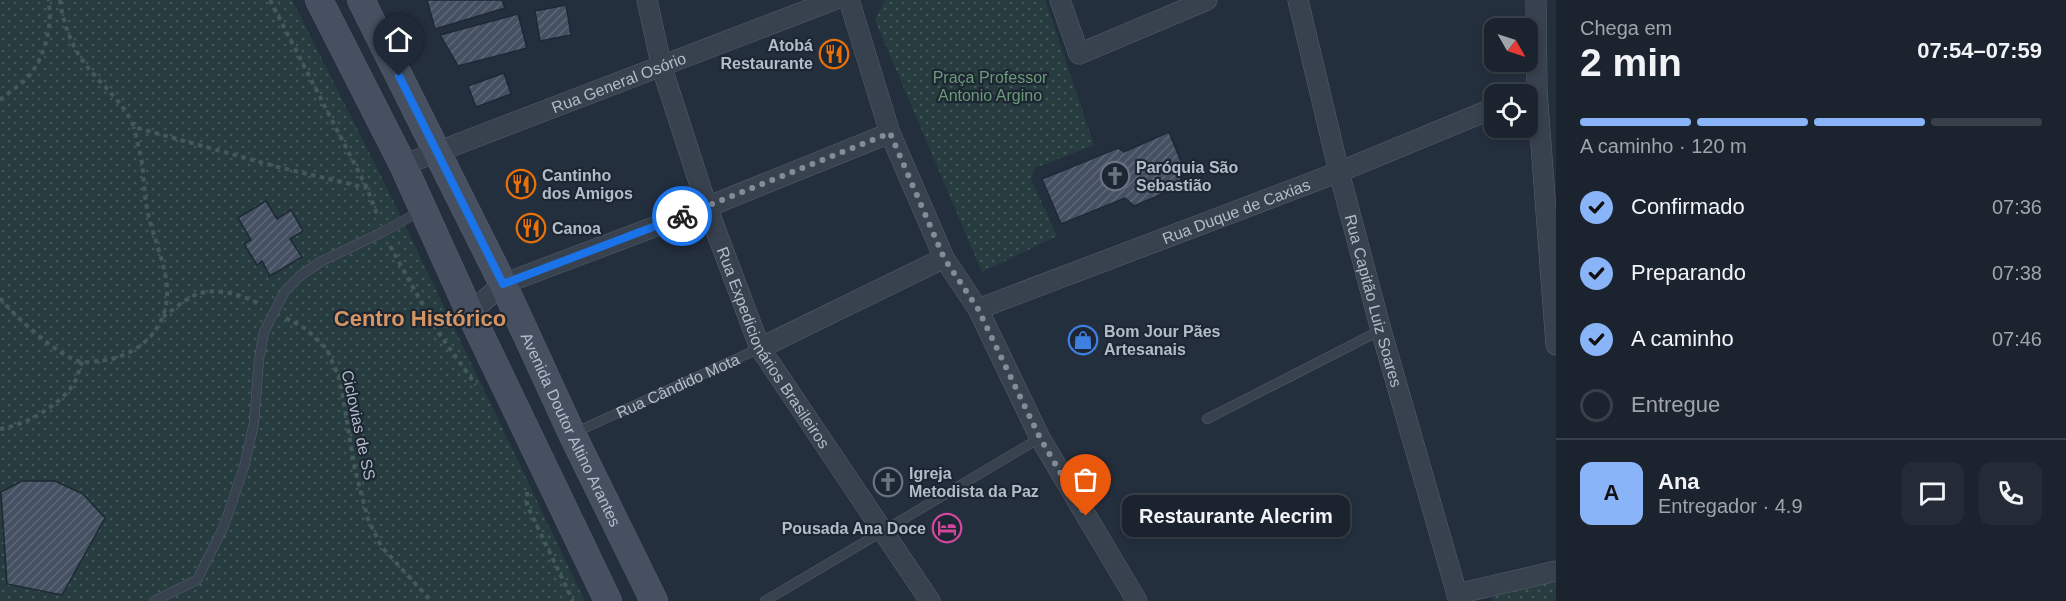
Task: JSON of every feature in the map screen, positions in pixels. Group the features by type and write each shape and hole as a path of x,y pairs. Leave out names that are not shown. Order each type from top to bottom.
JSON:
{"main road":[{"path":"319,0 403,165 470,313 608,601"},
{"name":"Avenida Doutor Altino Arantes","path":"361,0 503,284 654,601"}],"street":[{"name":"Rua Expedicionários Brasileiros","path":"647,0 662,68 707,207 760,348 930,601"},
{"name":"Rua General Osório","path":"403,165 662,68 834,0"},
{"path":"849,0 890,133 944,258 978,309 1040,438 1130,599"},
{"path":"1060,0 1079,54 1207,0"},
{"name":"Rua Capitão Luiz Soares","path":"1298,0 1339,171 1381,330 1458,598"},
{"path":"1532,84 1536,0"},
{"path":"1538,91 1556,84"},
{"name":"Rua Duque de Caxias","path":"978,309 1339,171 1484,112"},
{"path":"470,313 503,284 707,207 890,133"},
{"path":"1536,138 1556,345"},
{"name":"Rua Cândido Mota","path":"760,348 944,258"},
{"path":"1458,598 1556,571"}],"lane":[{"path":"154,601 197,580 224,526 244,467 254,423 259,359 264,332 285,291 301,275 322,261 383,232 422,210"},
{"path":"1207,419 1381,330"},
{"name":"Rua Cândido Mota","path":"573,434 760,348"},
{"path":"765,601 1040,438"}],"path":[{"path":"0,100 26,79 39,62 47,33 48,0"},
{"name":"Ciclovias de SS","path":"60,0 68,33 86,66 129,114 134,127 142,163 147,211 165,273 167,296 163,317 149,339 137,349 122,357 82,363"},
{"path":"270,0 367,188 383,232 438,332 477,388"},
{"path":"134,127 278,168 367,188"},
{"name":"Ciclovias de SS","path":"163,317 196,294 219,291 251,299 306,329 327,349 340,381 355,470 369,519 381,546 431,601"},
{"path":"0,298 10,311 38,335 65,355 82,363 74,384 58,401 30,419 0,429"},
{"path":"528,485 527,504 573,601"}],"green space":[{"path":"0,0 292,0 391,196 585,601 0,601"},
{"name":"Praça Professor Antonio Argino","path":"885,0 1045,0 1094,145 1035,168 1031,179 1057,236 982,272 875,20"},
{"path":"1556,565 1556,601 1493,601 1492,598"}],"building":[{"path":"427,0 502,0 505,8 435,29"},
{"path":"566,5 571,35 540,41 535,11"},
{"path":"518,14 527,48 458,66 440,35"},
{"path":"504,73 511,94 476,107 468,86"},
{"name":"Paróquia São Sebastião","path":"1169,132 1184,169 1178,172 1183,185 1134,206 1125,198 1061,224 1042,179 1118,148 1124,152"},
{"path":"266,201 277,219 291,210 303,231 290,239 302,257 270,276 262,261 257,265 244,244 251,240 238,218"},
{"path":"22,481 55,481 83,494 105,518 62,595 7,584 1,492"}],"way so far":[{"path":"682,216 890,133 944,258 978,309 1040,438 1086,516"}],"place":[{"name":"Atobá Restaurante","path":"834,54"},
{"name":"Paróquia São Sebastião","path":"1115,176"},
{"name":"Cantinho dos Amigos","path":"521,184"},
{"name":"Canoa","path":"531,228"},
{"name":"Bom Jour Pães Artesanais","path":"1083,340"},
{"name":"Igreja Metodista da Paz","path":"888,482"},
{"name":"Restaurante Alecrim","path":"1086,516"},
{"name":"Pousada Ana Doce","path":"947,528"}],"district":[{"name":"Centro Histórico","path":"420,318"}],"route":[{"path":"399,76 503,284 682,216"}]}
